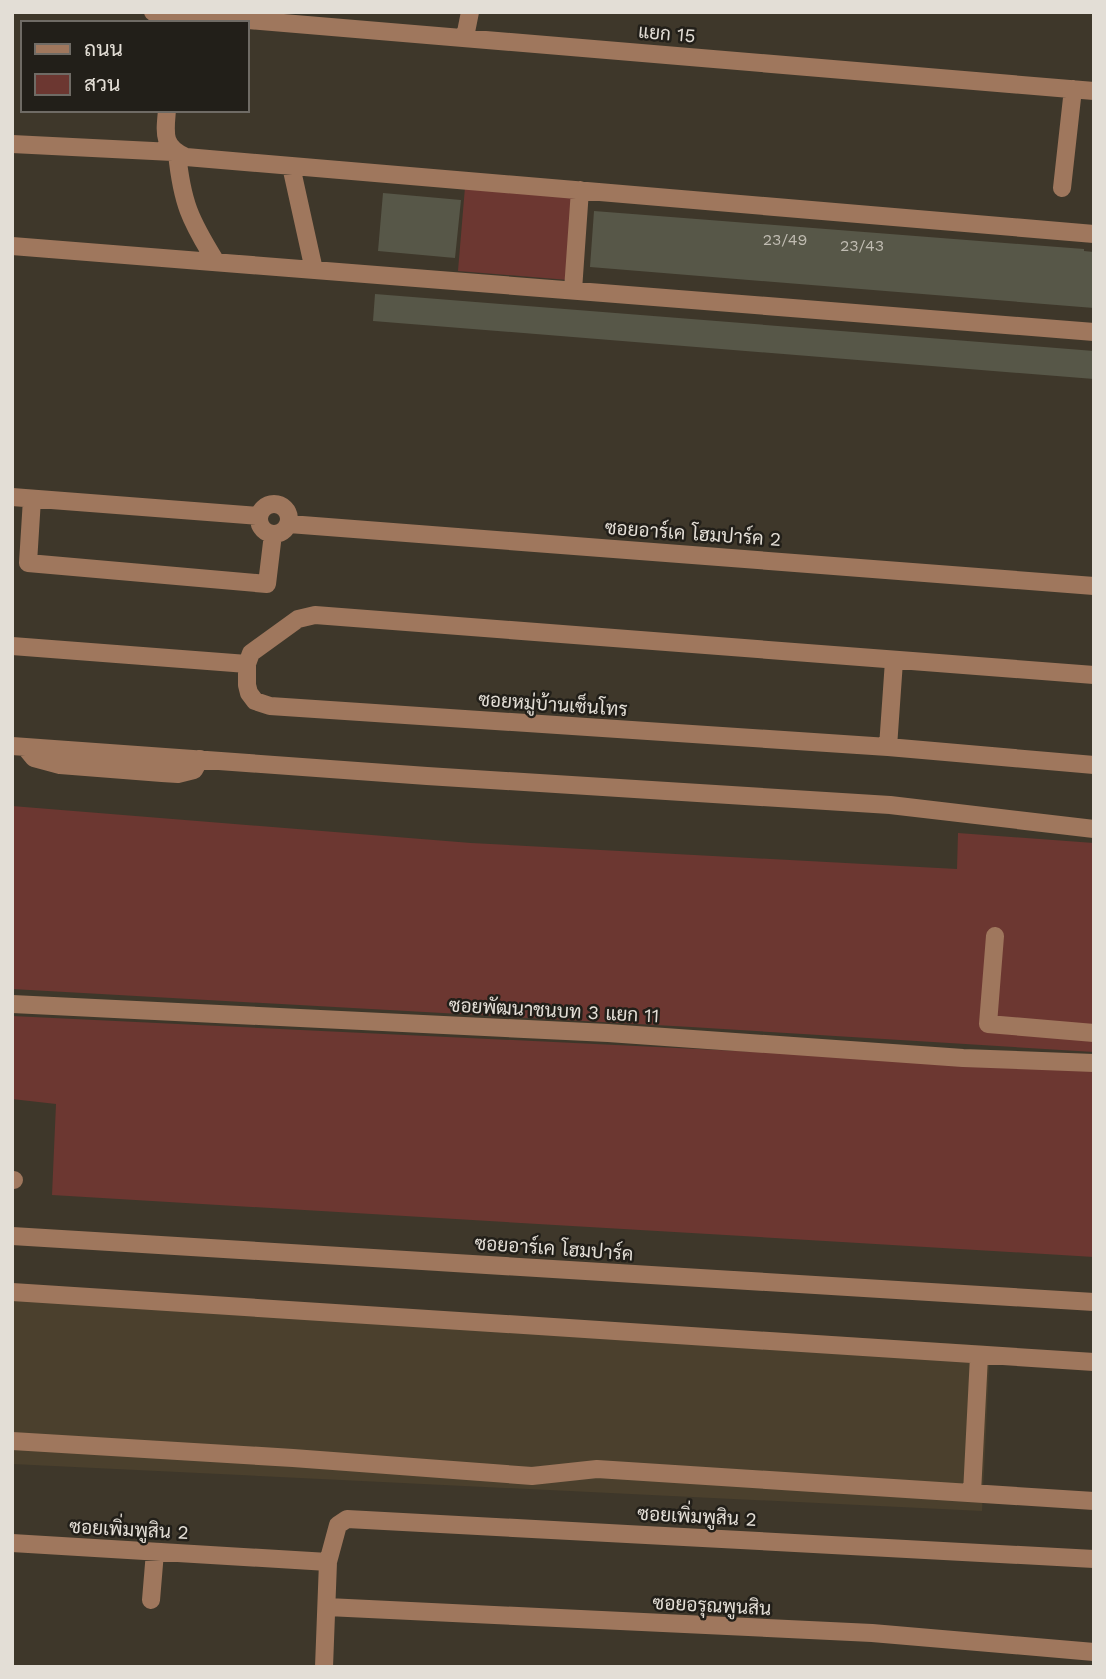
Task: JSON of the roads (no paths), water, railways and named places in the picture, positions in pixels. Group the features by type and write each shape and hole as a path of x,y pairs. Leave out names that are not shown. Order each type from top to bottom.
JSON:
{"street":[{"name":"แยก 15","path":"153,12 175,18 221,21"},
{"path":"465,37 471,12"},
{"name":"แยก 15","path":"248,23 465,37 1094,90"},
{"path":"1062,188 1073,89"},
{"path":"167,112 167,142 175,153 185,205 216,262"},
{"path":"12,144 175,153 186,157 1094,234"},
{"path":"291,166 314,270"},
{"path":"573,290 580,190"},
{"path":"12,246 1094,332"},
{"path":"12,498 259,516"},
{"path":"32,499 28,563 267,584 273,534"},
{"path":"259,516 268,505 278,504 289,514 289,524 283,531 273,534"},
{"path":"259,516 261,526 273,534"},
{"name":"ซอยอาร์เค โฮมปาร์ค 2","path":"289,524 1094,586"},
{"path":"12,646 247,664 251,653 285,628 298,619 315,615 1094,675"},
{"path":"888,747 894,661"},
{"name":"ซอยหมู่บ้านเซ็นโทร","path":"247,664 249,694 255,701 270,706 888,747 1094,765"},
{"path":"19,746 890,806 1094,829"},
{"path":"995,936 988,1024 1094,1033"},
{"name":"ซอยพัฒนาชนบท 3 แยก 11","path":"12,1004 608,1033 963,1058 1094,1063"},
{"name":"ซอยอาร์เค โฮมปาร์ค","path":"12,1236 1094,1302"},
{"path":"12,1292 1094,1362"},
{"path":"972,1493 979,1356"},
{"path":"12,1441 532,1476 597,1469 1094,1501"},
{"name":"ซอยเพิ่มพูสิน 2","path":"324,1667 327,1562 338,1525 346,1519 1094,1559"},
{"name":"ซอยเพิ่มพูสิน 2","path":"12,1544 327,1562"},
{"path":"151,1600 155,1552"},
{"name":"ซอยอรุณพูนสิน","path":"327,1607 872,1633 1094,1652"}]}
